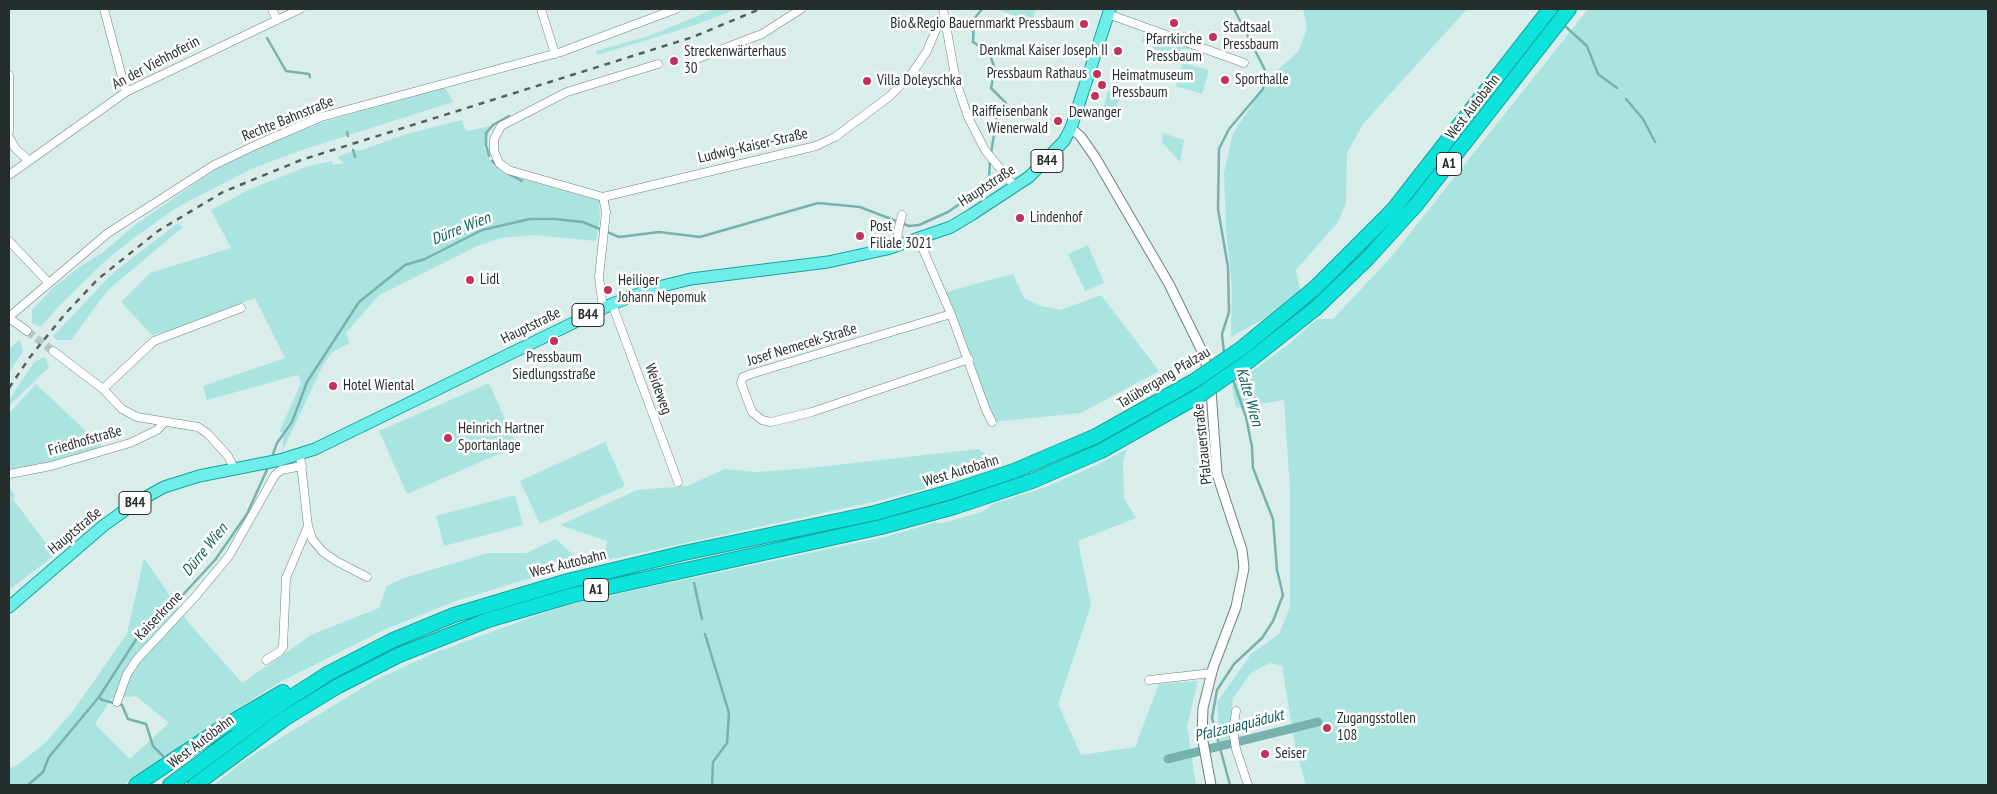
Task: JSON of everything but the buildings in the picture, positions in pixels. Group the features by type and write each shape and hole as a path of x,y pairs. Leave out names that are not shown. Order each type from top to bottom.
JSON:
{"highway":[{"name":"West Autobahn","path":"1315,288 1393,210 1550,9"},
{"name":"West Autobahn","path":"1316,308 1368,258 1416,205 1569,9"},
{"name":"Talübergang Pfalzau","path":"1014,471 1096,436 1194,381 1242,348 1315,288"},
{"name":"Talübergang Pfalzau","path":"1032,481 1101,451 1193,399 1249,361 1316,308"},
{"name":"West Autobahn","path":"170,785 276,707 347,663 422,627 527,591 684,553 875,513 950,492 1014,471"},
{"name":"West Autobahn","path":"195,785 284,719 338,686 399,655 479,623 582,593 881,527 954,507 1032,481"},
{"path":"136,785 223,727 317,672 347,663"}],"main road":[{"name":"Hauptstraße","path":"9,607 103,526 135,503 164,487 234,468 280,460 301,460 330,443 608,306 654,288 691,279 828,262 897,247 919,240 971,216 1035,172 1058,150 1071,128 1109,11"}],"street":[{"path":"104,9 126,92"},
{"path":"272,9 277,20"},
{"name":"An der Viehhoferin","path":"9,175 126,92 300,9"},
{"path":"541,9 554,54"},
{"name":"Rechte Bahnstraße","path":"9,318 108,233 214,166 258,144 321,117 554,54 676,9"},
{"path":"692,60 762,34 801,9"},
{"path":"943,9 959,93 985,150 1015,187"},
{"path":"1109,11 1244,63"},
{"name":"Ludwig-Kaiser-Straße","path":"603,197 793,152 835,137 890,96 908,78 927,51 938,25 946,21"},
{"path":"608,306 599,292 602,239 605,223 603,197 508,170 499,163 494,151 494,139 501,126 566,88 658,64"},
{"path":"9,75 9,131"},
{"name":"Pfalzauerstraße","path":"1071,128 1081,137 1095,157 1169,284 1202,350 1210,376 1217,474 1242,550 1244,568 1236,607 1212,673 1201,724 1211,785"},
{"path":"9,137 14,148 28,160"},
{"path":"897,247 902,214"},
{"path":"919,240 969,358 986,410 992,422"},
{"path":"9,241 49,283"},
{"name":"Weideweg","path":"608,306 678,482"},
{"path":"103,390 154,342 241,308"},
{"name":"Josef Nemecek-Straße","path":"951,314 743,377 741,383 752,412 762,420 771,422 812,412 969,358"},
{"path":"9,318 27,331"},
{"path":"53,351 103,390 122,410 137,417 198,427 208,433 228,456 234,468"},
{"name":"Friedhofstraße","path":"9,474 52,466 130,443 157,430 165,422"},
{"path":"301,460 308,526 312,539 323,552 367,577"},
{"name":"Kaiserkrone","path":"118,702 128,674 138,658 195,597 229,556 275,476 281,470 301,460"},
{"path":"266,660 283,647 286,578 308,526"},
{"path":"1149,680 1212,673"},
{"path":"1236,711 1233,730 1236,749 1248,785"}],"shaded area":[{"path":"714,9 737,9 689,27 597,55 596,51 649,36"},
{"path":"996,9 1036,9 1032,22"},
{"path":"1303,9 1467,9 1363,124 1347,153 1346,203 1338,222 1296,270 1300,291 1270,315 1231,337 1232,287 1226,229 1224,173 1233,133 1273,74 1298,52 1307,29"},
{"path":"1588,9 1988,9 1988,785 1306,785 1296,751 1282,666 1270,663 1251,673 1233,698 1229,738 1220,742 1217,702 1251,654 1279,634 1290,607 1290,490 1284,400 1236,408 1232,386 1289,344 1317,319 1333,319 1392,256"},
{"path":"1146,30 1190,46 1188,50 1183,49 1181,56 1153,49 1153,46 1141,42"},
{"path":"1183,63 1209,70 1202,94 1176,86"},
{"path":"445,87 453,102 299,151 251,169 176,208 104,262 58,307 41,327 32,323 32,310 53,288 78,268 102,253 135,225 216,169 261,147 323,122"},
{"path":"1111,88 1122,92 1115,112 1110,116 1101,113 1107,93"},
{"path":"462,120 466,131 491,126 484,147 492,165 508,175 599,200 600,218 596,241 533,235 501,238 477,246 379,295 346,333 350,343 331,353 322,367 282,452 284,433 279,432 301,383 298,375 207,400 203,386 285,358 255,298 178,328 152,335 121,302 150,273 231,248 211,210 248,190 308,166 332,161 333,165 344,163 337,157 355,150 362,150 403,135"},
{"path":"1163,133 1184,140 1180,162 1162,142"},
{"path":"178,223 183,227 108,290 71,340 57,340 53,336 115,271"},
{"path":"1088,245 1104,283 1085,291 1068,254"},
{"path":"1013,274 1024,298 1041,306 1061,310 1101,295 1159,371 1081,413 992,422 942,293"},
{"path":"20,339 23,351 9,373 9,349"},
{"path":"45,357 49,367 9,406 9,400 34,362"},
{"name":"Heinrich Hartner Sportanlage","path":"489,383 517,446 407,494 379,431"},
{"path":"36,384 106,450 9,472 9,413"},
{"path":"605,442 625,486 540,524 520,481"},
{"path":"978,449 1000,464 947,483 873,502 603,561 607,541 560,525 637,490 688,486 724,469 758,472 809,468"},
{"path":"1127,449 1123,461 1124,498 1136,518 1078,541 1091,605 1058,704 1081,755 1135,747 1159,684 1198,681 1187,726 1196,785 214,785 245,760 375,680 434,653 575,603 885,537 933,523 943,523 982,512 993,504 1043,488 1097,465"},
{"path":"9,486 15,496 12,498 55,555 9,590"},
{"path":"515,495 523,525 444,546 436,516"},
{"path":"556,539 585,566 524,580 453,602 384,630 280,682 200,732 123,785 9,785 9,769 19,764 45,743 72,712 127,634 144,558 188,622 242,683 311,635 379,608 387,586 404,578 488,553 526,553","holes":["136,696 169,723 130,759 95,724 111,699"]}],"waterway":[{"name":"Dürre Wien","path":"982,9 974,19 973,42 989,52 995,69 991,88 1006,103 997,117 991,153"},
{"name":"Kalte Wien","path":"1224,353 1222,334 1229,312 1228,267 1218,209 1219,149 1229,129 1263,89 1265,70 1234,9"},
{"path":"1566,27 1587,46 1598,74 1617,88"},
{"path":"267,38 286,71 309,74 310,77"},
{"path":"1626,99 1643,119 1655,142"},
{"path":"489,156 486,145 486,133 493,125 509,116"},
{"path":"347,132 348,136"},
{"path":"353,150 355,157"},
{"name":"Dürre Wien","path":"272,457 277,443 292,422 307,382 359,302 405,265 425,259 482,230 530,219 555,219 583,222 619,237 659,232 700,237 818,203 860,207 909,226 919,225 948,212 984,187 989,179 990,159"},
{"path":"492,161 498,167"},
{"path":"505,172 522,181"},
{"name":"Kalte Wien","path":"1230,785 1212,718 1217,690 1234,664 1262,638 1273,621 1283,595 1277,570 1273,519 1253,468 1252,447 1246,417 1232,377"},
{"name":"Dürre Wien","path":"28,785 43,772 49,757 99,697 146,624 179,599 215,560 247,514 269,465"},
{"path":"694,583 702,619"},
{"path":"705,634 729,713 727,743 713,762 712,785"},
{"path":"99,697 102,700 122,705 128,719 146,724 153,746 163,756"},
{"name":"Pfalzauaquädukt","path":"1168,759 1318,722"}],"tunnel":[{"path":"27,331 53,351"}],"railway":[{"path":"9,388 30,357 65,314 98,279 158,231 223,192 301,160 693,37 760,9"}],"place":[{"name":"Pfarrkirche Pressbaum","path":"1174,23"},
{"name":"Bio&Regio Bauernmarkt Pressbaum","path":"1084,24"},
{"name":"Stadtsaal Pressbaum","path":"1213,37"},
{"name":"Denkmal Kaiser Joseph II","path":"1118,51"},
{"name":"Streckenwärterhaus 30","path":"674,61"},
{"name":"Pressbaum Rathaus","path":"1097,74"},
{"name":"Sporthalle","path":"1225,80"},
{"name":"Villa Doleyschka","path":"867,81"},
{"name":"Heimatmuseum Pressbaum","path":"1102,85"},
{"name":"Dewanger","path":"1095,96"},
{"name":"Raiffeisenbank Wienerwald","path":"1058,121"},
{"name":"Lindenhof","path":"1020,218"},
{"name":"Post Filiale 3021","path":"860,236"},
{"name":"Lidl","path":"470,280"},
{"name":"Heiliger Johann Nepomuk","path":"608,290"},
{"name":"Pressbaum Siedlungsstraße","path":"554,341"},
{"name":"Hotel Wiental","path":"333,386"},
{"name":"Heinrich Hartner Sportanlage","path":"448,438"},
{"name":"Zugangsstollen 108","path":"1327,728"},
{"name":"Seiser","path":"1265,754"}]}
